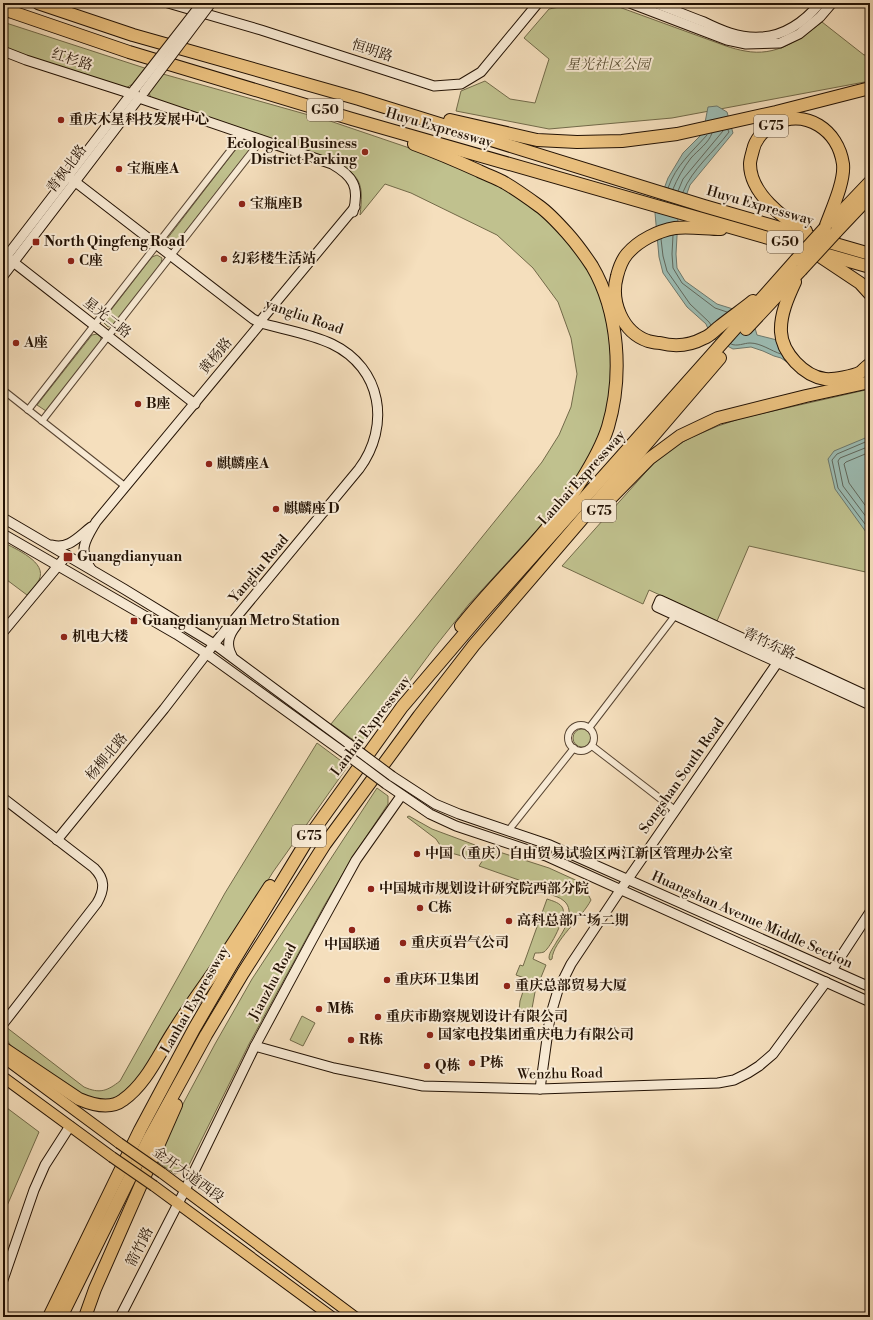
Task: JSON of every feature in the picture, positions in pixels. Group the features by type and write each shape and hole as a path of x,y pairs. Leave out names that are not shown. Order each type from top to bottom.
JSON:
{"highway":[{"name":"Huyu Expressway","path":"38,3 133,35 360,99 704,206 831,235"},
{"name":"Huyu Expressway","path":"3,8 129,52 352,119 649,204 698,223 737,229 870,267"},
{"path":"360,99 537,140 577,142 622,141 677,134 776,112 870,88"},
{"path":"352,119 448,157 504,182 540,207 559,224 578,246 592,267 604,293 612,321 616,346 617,374 608,428 580,482 564,506 543,532 471,613 440,652 402,707"},
{"name":"G75","path":"831,235 841,184 843,165 838,145 829,132 816,124 800,119 784,120 772,125 761,134 754,146 750,164 753,180 763,198 795,225 831,235 870,254"},
{"path":"831,235 870,182"},
{"path":"698,223 661,232 647,238 626,255 619,269 614,285 615,301 621,317 631,330 647,340 671,346 688,344 705,338 780,292 798,265 870,196"},
{"path":"856,210 870,203"},
{"path":"809,249 860,283 870,294"},
{"path":"780,292 782,318 781,333 785,350 796,363 809,373 824,379 843,378 860,372 870,364"},
{"name":"Lanhai Expressway","path":"48,1317 140,1130 194,1029 311,834 402,707 482,613 780,292"},
{"name":"G75","path":"522,589 649,459 680,436 718,418 870,382"},
{"path":"522,589 662,419"},
{"name":"Lanhai Expressway","path":"61,1317 149,1139 206,1035 243,973 325,844 419,716 474,646 522,589"},
{"path":"3,1048 9,1056 79,1099 90,1104 111,1106 122,1101 141,1083 175,1028 220,963 278,873 311,834"},
{"path":"85,1317 116,1240 206,1035"},
{"path":"3,1042 9,1056"}],"main road":[{"name":"金开大道西段","path":"9,1056 119,1143 185,1190 354,1317"},
{"name":"金开大道西段","path":"3,1076 332,1317"}],"street":[{"name":"恒明路","path":"168,3 261,30 434,86 461,84 480,72 538,3"},
{"name":"青枫北路","path":"138,93 202,3"},
{"name":"青枫北路","path":"3,276 7,258 73,178 138,93 211,3"},
{"path":"630,3 727,40 746,44 780,42 799,34 820,17 832,3"},
{"path":"655,3 730,33 760,37 777,35 795,27 813,12 820,3"},
{"name":"红杉路","path":"3,51 26,60 138,93 332,164 341,169 354,182 356,190 355,207"},
{"path":"28,410 244,133"},
{"path":"42,421 262,139"},
{"name":"yangliu Road","path":"73,178 172,254 246,315 263,321 324,336 334,340 353,352 361,359 374,378 381,398 382,419 380,436 377,445 365,467 233,630 228,642 228,650 232,656"},
{"name":"黄杨路","path":"96,522 195,404 355,207"},
{"name":"星光二路","path":"7,258 195,404"},
{"name":"Yangliu Road","path":"178,692 214,644 365,461 374,444 378,427 378,409 373,389 364,371 350,356 332,344 263,321"},
{"path":"3,390 126,487"},
{"name":"Huangshan Avenue Middle Section","path":"3,518 91,569 214,644 392,776 435,804 459,814 550,845 870,988"},
{"path":"49,545 60,547 67,545 96,522"},
{"path":"91,569 86,560 84,546 86,539 96,522"},
{"name":"Huangshan Avenue Middle Section","path":"3,534 176,634 207,654 343,752 401,796 430,814 456,826 546,856 870,1002"},
{"path":"3,632 67,555"},
{"name":"青竹东路","path":"658,604 779,660 870,705"},
{"path":"589,728 678,613"},
{"name":"青竹东路","path":"779,660 870,697"},
{"name":"Songshan South Road","path":"540,1089 550,1017 558,990 571,964 620,889 779,660"},
{"path":"178,692 189,684 207,664 213,662 222,664"},
{"name":"杨柳北路","path":"57,840 178,692"},
{"path":"581,725 589,728 594,735 594,742 592,746 589,749 582,751 574,748 569,741 570,732 581,725"},
{"path":"592,746 675,810"},
{"path":"508,830 574,748"},
{"name":"Jianzhu Road","path":"185,1190 255,1046 329,909 356,860 401,796"},
{"path":"3,798 94,868 99,873 103,888 97,903 3,1024"},
{"path":"832,970 870,912"},
{"name":"Wenzhu Road","path":"255,1046 334,1068 423,1086 540,1089 718,1083 734,1080 748,1073 773,1054 826,982"},
{"path":"3,1280 34,1190 45,1165 70,1126"},
{"name":"箭竹路","path":"120,1317 185,1190"}],"green space":[{"name":"星光社区公园","path":"580,3 608,3 743,51 767,52 786,46 805,35 822,22 864,55 870,54 870,81 672,118 549,129 456,111 461,91 485,81 510,99 535,103 549,59 524,38 549,9"},
{"path":"3,22 163,74 330,121 430,155 501,185 537,210 556,228 574,249 589,271 600,296 609,323 613,378 603,427 592,454 577,481 538,529 469,604 434,648 362,746 331,724 520,490 542,462 559,435 571,407 577,374 571,338 558,302 533,268 497,235 411,193 385,184 360,215 361,195 358,181 349,170 341,165 331,160 151,99 149,92 131,85 126,88 3,48"},
{"path":"246,139 251,142 251,148 175,245 169,245 167,239 242,141"},
{"path":"157,255 162,258 161,264 112,326 108,327 104,323 104,319 152,257"},
{"path":"97,334 101,337 100,342 46,411 37,405 92,335"},
{"path":"870,389 870,573 749,546 717,621 649,590 643,604 562,566 653,464 672,448 690,438 718,426 742,418"},
{"path":"3,542 22,552 39,567 41,573 39,580 27,595 3,577"},
{"path":"582,729 588,732 591,738 588,744 582,747 576,744 573,738 576,732"},
{"path":"317,743 348,766 273,872 229,942 130,1091 109,1102 90,1101 11,1046 6,1037 6,1027 84,1087 99,1091 107,1089 120,1081 225,893"},
{"path":"377,788 388,796 388,804 352,858 324,906 249,1044 187,1169 175,1174 156,1161 184,1102 252,979"},
{"path":"409,816 432,829 475,845 469,858 444,851 436,839 407,817"},
{"path":"490,849 549,868 582,883 591,900 562,937 557,945 552,959 550,960 549,958 550,954 568,921 569,910 567,905 561,898 549,894 550,891 479,866"},
{"path":"547,899 560,905 563,909 563,913 557,932 547,949 541,953 535,953 533,959 546,965 535,992 531,1014 519,1010 520,1001 527,979 516,975 520,965 523,966"},
{"path":"302,1016 315,1023 303,1046 290,1040"},
{"path":"3,1105 39,1132 3,1215"}],"water":[{"path":"717,106 727,112 733,133 690,185 678,218 676,254 677,268 685,281 717,304 733,309 755,328 757,335 777,340 794,367 781,358 763,351 751,347 733,349 712,338 706,324 687,307 663,273 659,257 655,213 668,178 683,153 703,133 708,107"},
{"path":"870,436 870,533 866,532 835,489 828,459 834,451"}],"place":[{"name":"重庆木星科技发展中心","path":"61,120"},
{"name":"Ecological Business District Parking","path":"365,152"},
{"name":"宝瓶座A","path":"119,169"},
{"name":"宝瓶座B","path":"242,204"},
{"name":"North Qingfeng Road","path":"36,242"},
{"name":"幻彩楼生活站","path":"224,259"},
{"name":"C座","path":"71,261"},
{"name":"A座","path":"16,343"},
{"name":"B座","path":"138,404"},
{"name":"麒麟座A","path":"209,464"},
{"name":"麒麟座 D","path":"276,509"},
{"name":"Guangdianyuan","path":"68,557"},
{"name":"Guangdianyuan Metro Station","path":"134,621"},
{"name":"机电大楼","path":"64,637"},
{"name":"中国（重庆）自由贸易试验区两江新区管理办公室","path":"417,854"},
{"name":"中国城市规划设计研究院西部分院","path":"371,889"},
{"name":"C栋","path":"420,908"},
{"name":"高科总部广场二期","path":"509,921"},
{"name":"中国联通","path":"352,930"},
{"name":"重庆页岩气公司","path":"403,943"},
{"name":"重庆环卫集团","path":"387,980"},
{"name":"重庆总部贸易大厦","path":"507,986"},
{"name":"M栋","path":"319,1009"},
{"name":"重庆市勘察规划设计有限公司","path":"378,1017"},
{"name":"国家电投集团重庆电力有限公司","path":"430,1035"},
{"name":"R栋","path":"351,1040"},
{"name":"P栋","path":"472,1063"},
{"name":"Q栋","path":"427,1066"}]}
